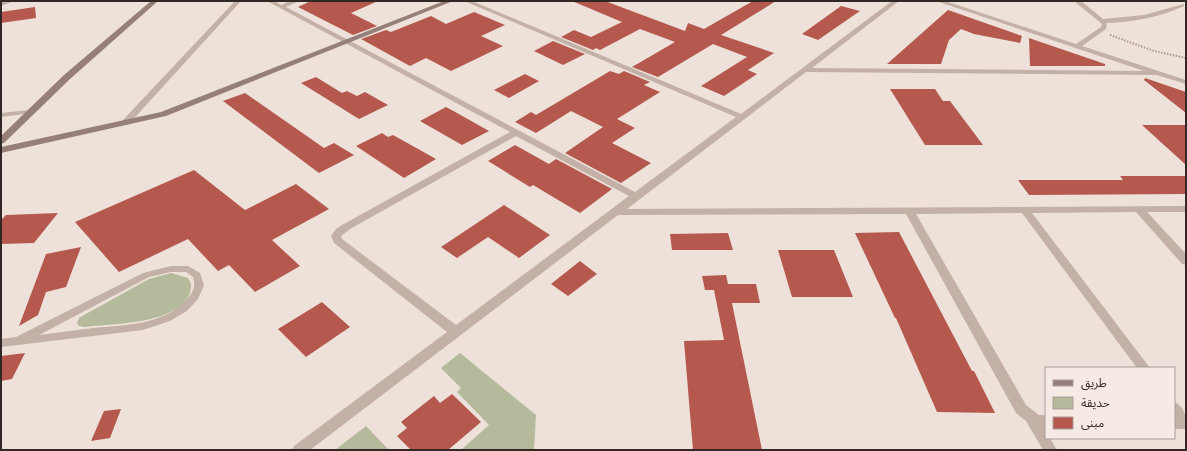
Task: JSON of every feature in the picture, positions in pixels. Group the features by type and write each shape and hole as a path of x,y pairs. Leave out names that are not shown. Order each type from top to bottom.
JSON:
{"street":[{"path":"1,4 11,1"},
{"path":"1,141 30,112 100,48 155,1"},
{"path":"125,123 238,1"},
{"path":"270,1 636,196"},
{"path":"281,7 296,1"},
{"path":"1,150 163,114 450,1"},
{"path":"467,1 742,117"},
{"path":"299,450 896,1"},
{"path":"939,1 1186,82"},
{"path":"1077,1 1104,21 1149,17 1163,14 1184,6"},
{"path":"1175,1 1184,6"},
{"path":"1077,46 1100,31 1105,26 1104,21"},
{"path":"804,70 1156,73"},
{"path":"456,332 344,246 338,241 336,236 346,227 516,132"},
{"path":"1138,209 1186,261"},
{"path":"616,212 1186,209"},
{"path":"909,210 1021,410 1032,419 1050,450"},
{"path":"1025,210 1143,367"},
{"path":"1175,410 1182,423"},
{"path":"1032,419 1045,421"}],"lane":[{"path":"1,115 30,112"},
{"path":"1,343 18,341 158,324 172,318 194,300 200,291 201,282 197,275 191,270 182,268 158,270 18,341"}],"path":[{"path":"1100,31 1154,51 1186,58"}],"green space":[{"path":"171,273 188,278 191,290 181,305 170,312 142,321 127,323 85,327 79,326 77,323 79,318 149,279"},
{"path":"460,353 536,415 534,450 461,450 489,425 457,392 461,388 441,368"},
{"path":"366,426 389,450 335,450"}],"building":[{"path":"311,1 378,1 351,13 377,26 353,35 298,7"},
{"path":"572,1 605,1 685,31 688,23 704,29 753,1 776,1 721,35 774,53 748,70 757,74 724,96 701,86 747,57 713,44 658,77 632,67 675,42 640,29 600,50 596,48 593,50 561,37 574,30 591,37 622,22"},
{"path":"841,6 860,11 818,40 802,34"},
{"path":"35,7 36,18 1,23 1,12"},
{"path":"948,10 1022,36 1020,43 974,34 961,29 949,40 941,64 887,64"},
{"path":"474,12 505,25 481,36 503,46 451,71 426,58 410,66 361,39 386,30 391,32 431,16 446,24"},
{"path":"1029,38 1105,64 1105,66 1030,66"},
{"path":"553,41 585,54 563,65 534,51"},
{"path":"610,71 619,74 624,71 650,82 644,85 660,92 617,119 635,128 612,143 651,163 621,183 565,153 603,127 571,111 536,133 515,122 531,112 536,115"},
{"path":"525,74 539,81 509,98 494,90"},
{"path":"316,77 342,93 347,91 357,96 365,92 388,105 359,119 301,83"},
{"path":"1145,78 1186,92 1186,113 1144,80"},
{"path":"890,89 935,89 943,101 950,101 983,145 925,145"},
{"path":"245,93 324,148 334,143 354,155 319,173 223,101"},
{"path":"446,107 489,131 462,145 420,121"},
{"path":"1142,125 1186,125 1186,165"},
{"path":"382,133 388,137 393,135 436,159 404,178 356,146"},
{"path":"515,145 549,164 556,159 612,189 580,213 533,185 530,187 488,161"},
{"path":"194,170 245,210 296,184 329,209 272,240 300,266 255,292 229,265 218,271 188,239 119,272 75,222"},
{"path":"1120,176 1186,176 1186,194 1029,195 1018,180 1123,180"},
{"path":"504,205 550,235 519,258 488,237 457,258 441,247"},
{"path":"58,213 34,243 1,244 1,220 6,215"},
{"path":"899,232 995,413 937,412 896,318 855,233"},
{"path":"728,233 733,250 672,250 670,234"},
{"path":"81,247 66,287 46,292 38,315 19,326 46,254"},
{"path":"778,250 834,250 853,297 792,297"},
{"path":"580,261 597,274 568,296 551,284"},
{"path":"726,275 728,284 756,284 760,303 732,303 762,450 693,450 684,341 724,340 714,290 705,290 702,276"},
{"path":"322,302 350,327 306,357 278,329"},
{"path":"25,353 12,379 1,381 1,356"},
{"path":"452,394 481,422 448,450 411,450 397,436 407,428 401,422 434,396 440,403"},
{"path":"121,409 110,438 91,441 104,411"}]}
